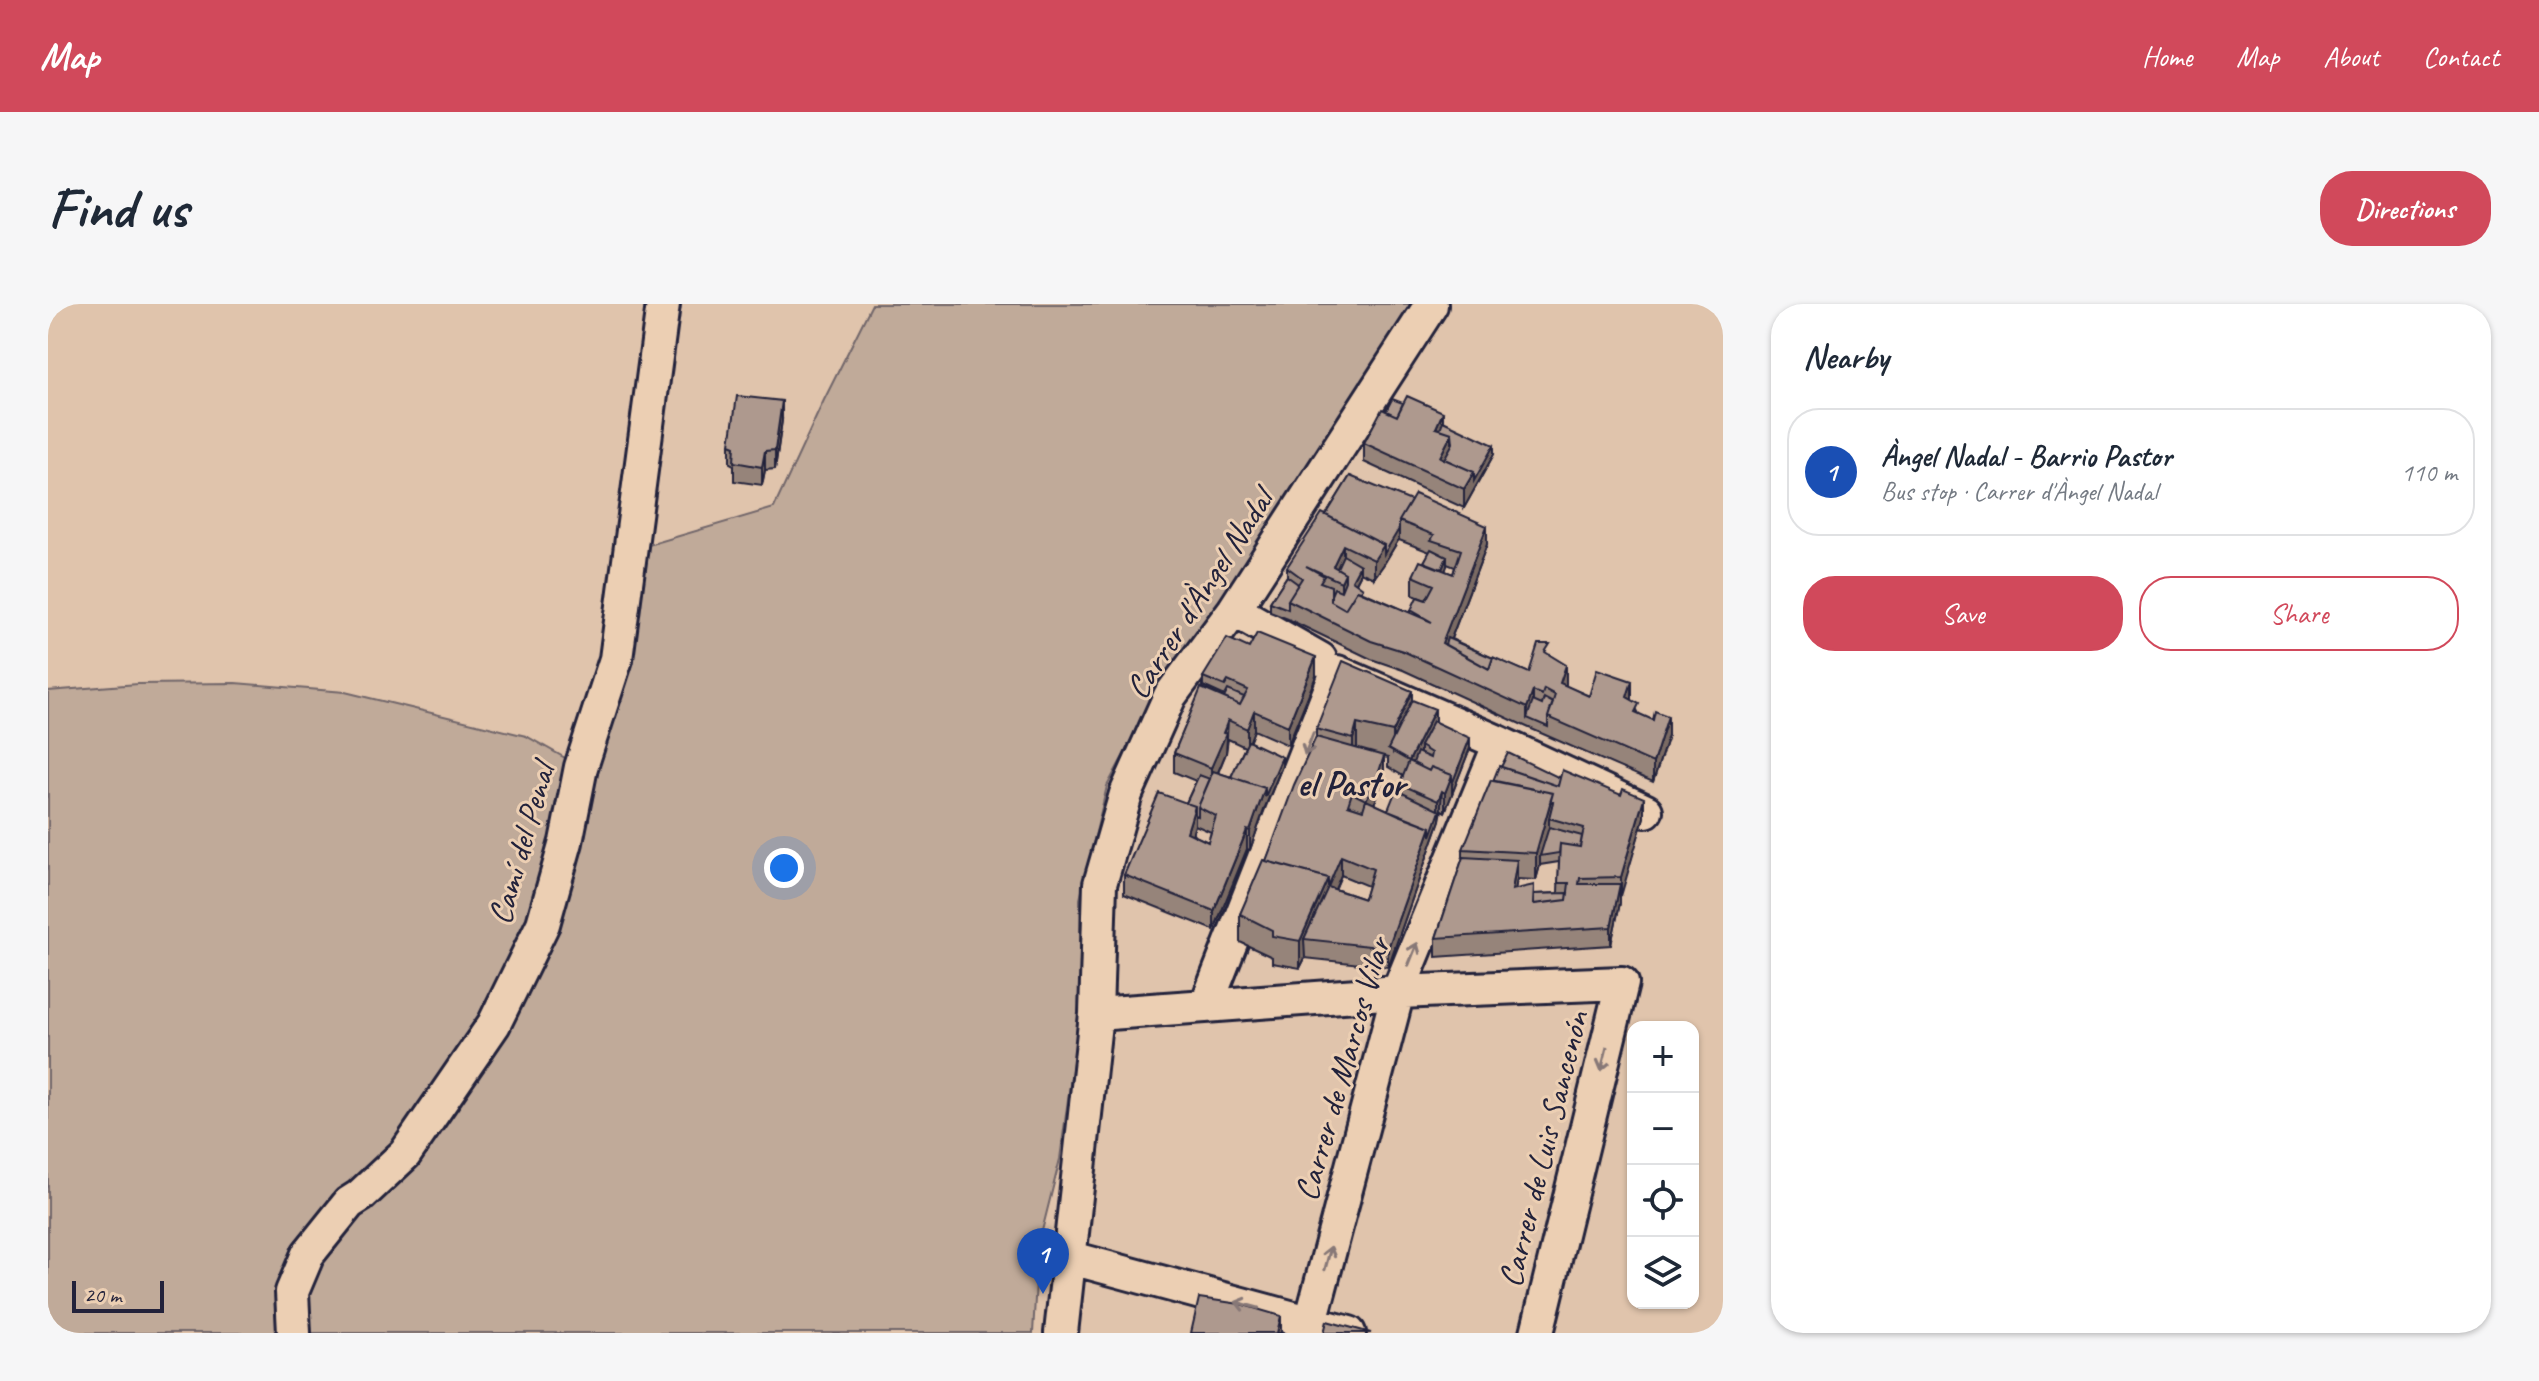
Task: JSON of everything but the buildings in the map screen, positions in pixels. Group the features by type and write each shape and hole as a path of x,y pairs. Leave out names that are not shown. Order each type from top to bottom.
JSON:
{"street":[{"name":"Camí del Penal","path":"294,1333 292,1292 308,1254 349,1203 405,1154 494,1024 543,924 566,842 581,767 616,659 663,304"},
{"name":"Carrer d'Àngel Nadal","path":"1061,1333 1096,1014 1100,884 1126,794 1170,696 1234,610 1431,305"},
{"path":"1234,610 1328,665 1646,811"},
{"path":"1206,1006 1328,665"},
{"name":"Carrer de Marcos Vilar","path":"1309,1328 1398,992 1500,743"},
{"name":"Carrer de Luis Sancenón","path":"1398,992 1622,983 1537,1333"},
{"path":"1096,1014 1398,992"},
{"path":"1068,1257 1309,1328 1349,1333"}],"shaded area":[{"path":"872,304 1411,304 1250,585 1159,690 1107,786 1080,899 1080,1010 1060,1159 1038,1247 1033,1333 48,1333 48,691 138,684 235,683 345,692 526,736 581,767 566,842 543,924 494,1024 418,1137 493,1040 549,937 595,741 624,660 645,546 774,508"}],"place":[{"name":"Àngel Nadal - Barrio Pastor","path":"1043,1294"}],"district":[{"name":"el Pastor","path":"1351,784"}]}
